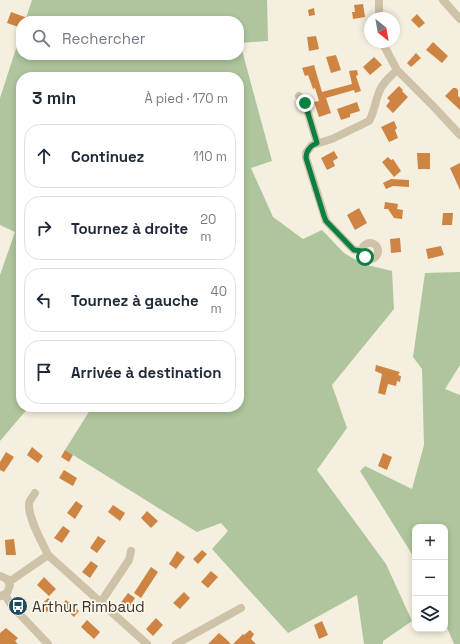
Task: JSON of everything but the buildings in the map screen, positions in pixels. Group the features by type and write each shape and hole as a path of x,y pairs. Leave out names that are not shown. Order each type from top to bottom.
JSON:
{"street":[{"path":"379,0 379,12"},
{"path":"443,0 460,19"},
{"path":"385,48 397,70 460,135"},
{"path":"362,251 354,250 326,221 306,158 306,153 308,149 317,143 332,139 369,121 382,84 397,70"},
{"path":"299,96 305,103 317,143"},
{"path":"35,493 29,503 29,509 48,555 146,644"},
{"path":"101,602 129,560 131,551"},
{"path":"9,582 48,555"},
{"path":"0,576 5,577 9,582 10,588 2,596 48,644"},
{"path":"176,644 241,608"}],"green space":[{"path":"32,0 267,0 268,41 244,43 244,16 27,16"},
{"path":"16,48 16,60 244,60 244,58 272,161 251,168 273,217 303,239 322,230 344,253 363,264 392,271 394,309 332,385 347,428 317,470 386,564 412,621 383,641 383,644 364,644 357,595 288,633 212,549 228,531 221,523 197,532 65,450 89,412 244,412 244,72 16,72 16,412 25,412 0,441 0,275 15,232 0,225 0,98"},
{"path":"460,272 460,365 445,389 460,395 460,644 454,644 448,630 448,524 412,524 412,554 360,471 365,466 412,489 424,445 422,369 413,357 425,273"}],"place":[{"name":"Arthur Rimbaud","path":"18,606"}],"route":[{"path":"305,103 317,143 308,149 306,158 324,216 326,221 354,250 362,251 363,256 365,257"}]}
